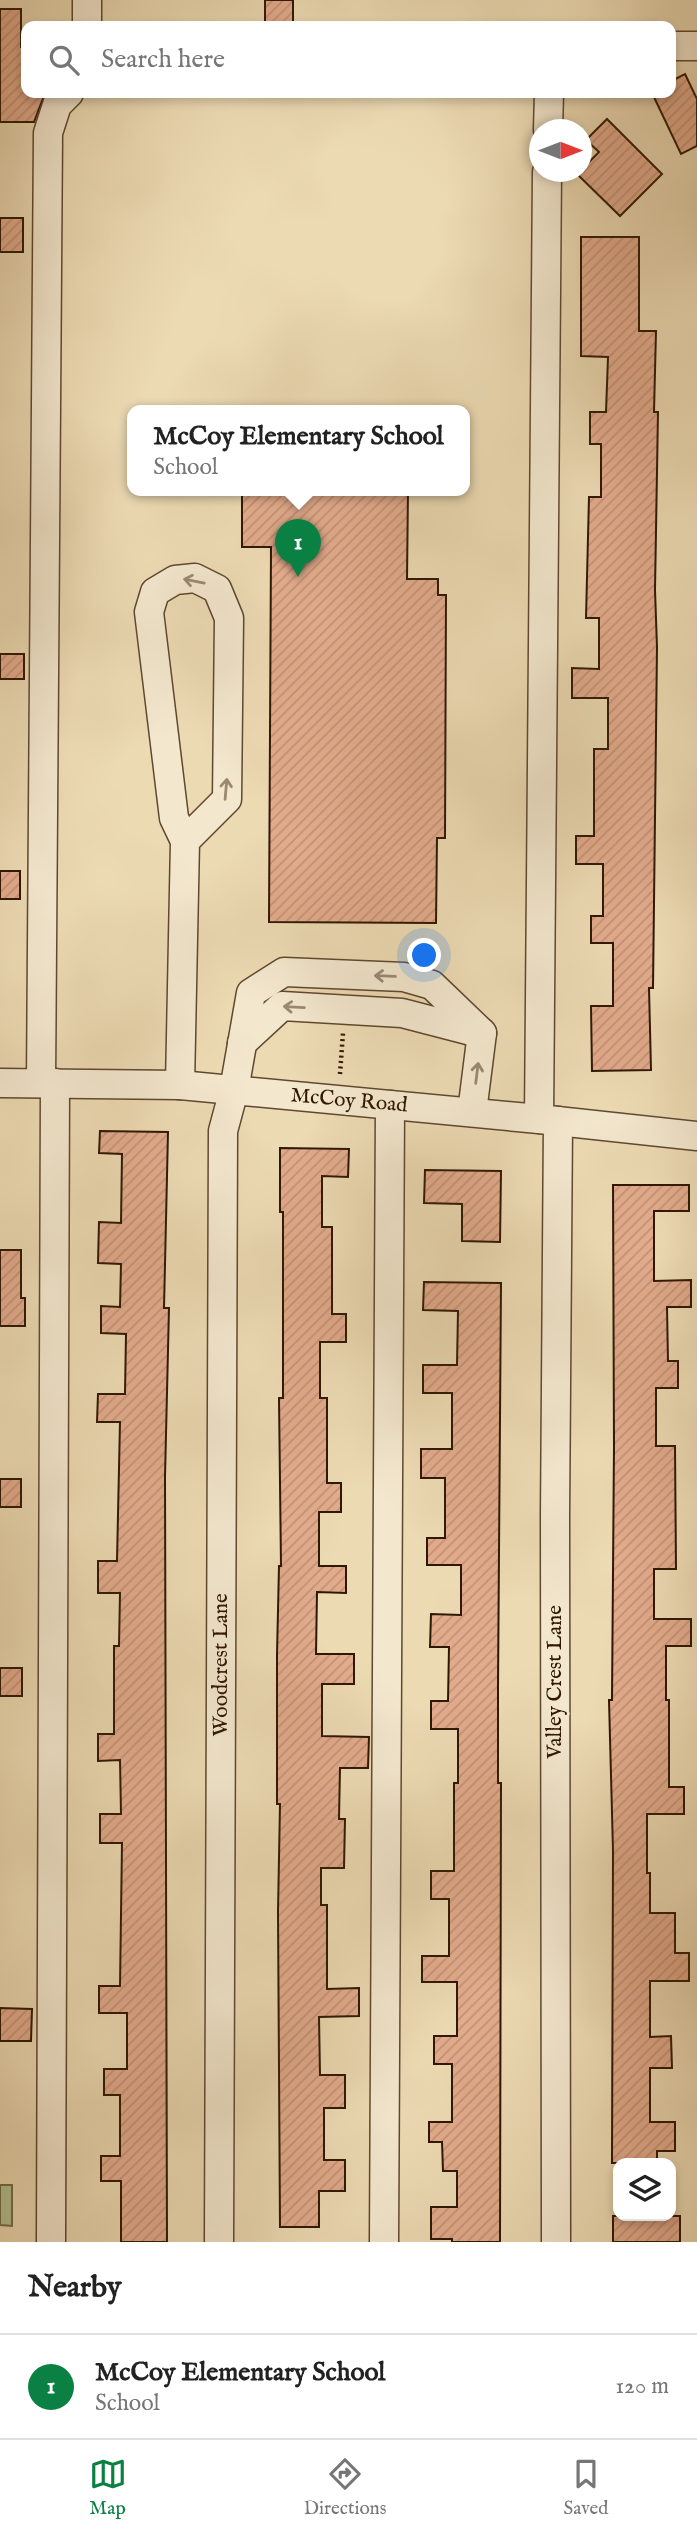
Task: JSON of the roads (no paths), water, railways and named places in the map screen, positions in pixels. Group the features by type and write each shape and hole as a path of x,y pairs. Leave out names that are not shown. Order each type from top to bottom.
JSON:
{"street":[{"path":"87,0 87,21"},
{"path":"676,46 697,46"},
{"path":"51,2242 48,133 57,105 64,98"},
{"path":"548,119 549,98"},
{"name":"Valley Crest Lane","path":"547,182 548,1120 555,1517 556,2242"},
{"path":"180,1085 186,841 174,818 149,612 155,592 175,580 195,578 217,589 229,618 227,799 186,841"},
{"name":"Woodcrest Lane","path":"219,2242 223,1131 242,1043 282,1006 402,1013 482,1033 472,1112"},
{"name":"McCoy Road","path":"0,1083 180,1085 697,1136"},
{"path":"384,2242 390,1105"}],"place":[{"name":"McCoy Elementary School","path":"298,577"}]}
